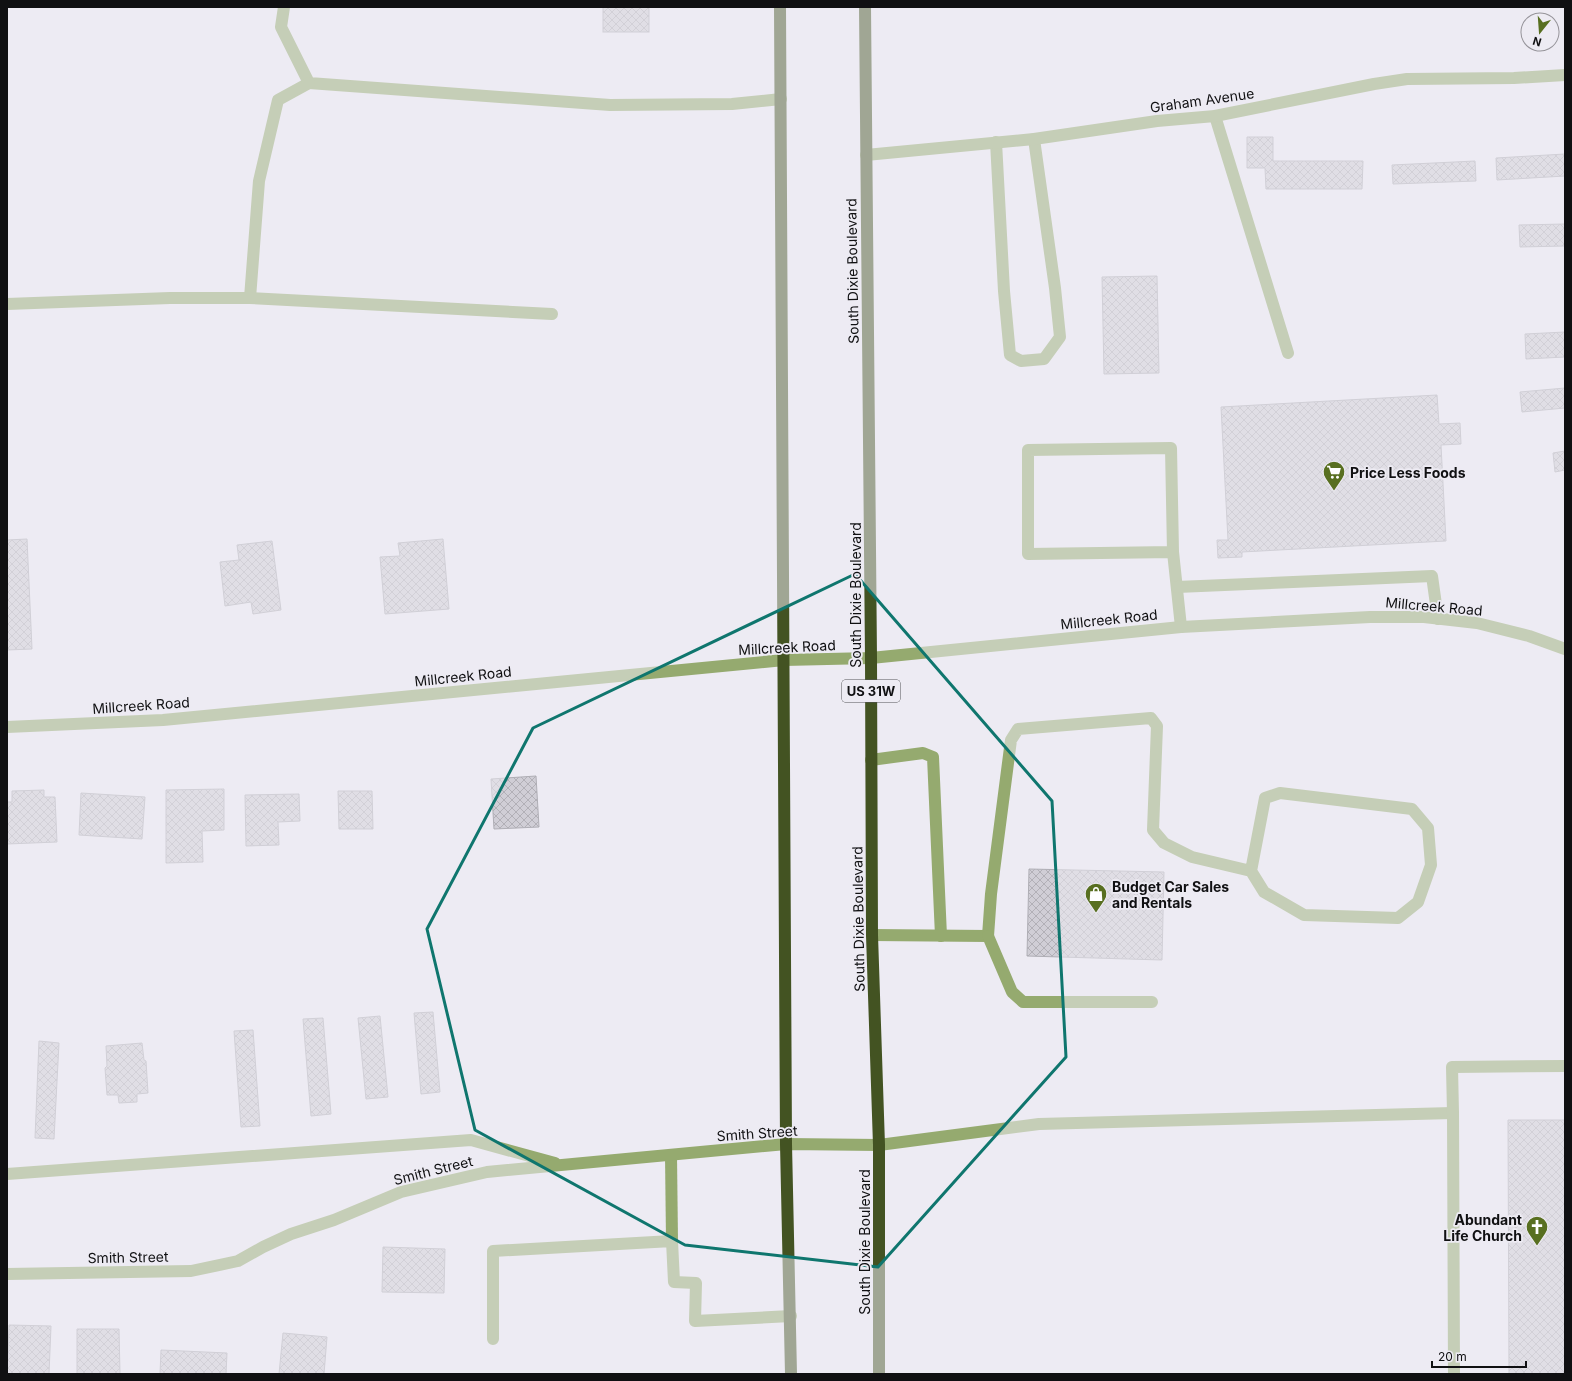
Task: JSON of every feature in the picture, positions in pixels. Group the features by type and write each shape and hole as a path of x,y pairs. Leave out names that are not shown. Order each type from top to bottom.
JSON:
{"highway":[{"path":"780,7 786,1144 791,1316 791,1374"},
{"name":"South Dixie Boulevard","path":"865,7 872,935 879,1145 879,1374"}],"street":[{"path":"284,7 281,27 309,83"},
{"name":"Graham Avenue","path":"866,155 1034,139 1157,121 1215,116 1407,79 1514,78 1565,75"},
{"path":"250,298 258,181 278,100 309,83 610,105 732,104 781,99"},
{"path":"1215,116 1288,353"},
{"path":"996,142 1004,291 1010,355 1021,361 1044,359 1060,337 1055,288 1034,139"},
{"path":"7,304 170,298 250,298 552,314"},
{"path":"1173,552 1028,554 1028,450 1171,448 1173,552 1181,627"},
{"path":"1177,587 1432,576 1438,619"},
{"name":"Millcreek Road","path":"7,727 163,720 784,660 871,658 1181,627 1370,617 1438,619 1477,623 1529,636 1565,649"},
{"path":"1152,1002 1023,1002 1012,992 988,936 991,894 1011,740 1018,729 1152,718 1157,726 1153,830 1164,844 1192,857 1251,871 1264,892 1304,915 1398,918 1418,902 1431,865 1428,828 1412,809 1280,793 1265,798 1251,871"},
{"path":"871,760 923,753 933,757 941,936"},
{"path":"872,935 988,936"},
{"path":"1454,1374 1452,1067 1565,1066"},
{"name":"Smith Street","path":"7,1274 191,1271 238,1261 291,1234 334,1220 400,1192 487,1172 786,1144 879,1145 1039,1124 1453,1113"},
{"path":"7,1174 471,1140 562,1165"},
{"path":"672,1155 672,1241 674,1282 696,1283 695,1321 791,1316"},
{"path":"493,1339 493,1251 672,1241"}],"highlighted area":[{"path":"855,574 1052,801 1066,1057 878,1267 685,1245 475,1130 427,929 533,728"}],"building":[{"path":"603,7 649,7 649,32 603,32"},
{"path":"1247,137 1273,137 1273,161 1363,161 1362,189 1266,189 1265,168 1247,168"},
{"path":"1565,154 1565,176 1497,180 1496,158"},
{"path":"1475,161 1476,181 1393,184 1392,165"},
{"path":"1565,224 1565,246 1520,247 1519,225"},
{"path":"1157,276 1159,373 1104,374 1102,277"},
{"path":"1565,332 1565,357 1526,359 1525,334"},
{"path":"1565,388 1565,408 1522,412 1520,392"},
{"name":"Price Less Foods","path":"1437,395 1439,424 1460,423 1461,444 1441,445 1446,541 1242,552 1242,557 1218,558 1217,540 1228,540 1221,407"},
{"path":"1565,451 1565,470 1555,472 1553,453"},
{"path":"27,539 32,649 7,650 7,540"},
{"path":"443,539 449,609 385,614 380,557 400,556 398,543"},
{"path":"272,541 281,610 253,614 251,602 225,606 220,562 239,560 237,545"},
{"path":"536,776 539,827 494,829 491,779"},
{"path":"224,789 224,830 202,831 203,862 166,863 166,790"},
{"path":"44,790 44,797 55,797 57,842 7,844 7,802 12,802 12,791"},
{"path":"338,791 372,791 373,829 339,829"},
{"path":"81,793 145,797 142,839 79,835"},
{"path":"299,794 300,821 278,822 279,845 246,846 245,795"},
{"name":"Budget Car Sales and Rentals","path":"1029,869 1164,872 1162,960 1027,956"},
{"path":"433,1012 440,1092 421,1094 414,1013"},
{"path":"380,1016 388,1097 366,1099 358,1018"},
{"path":"323,1018 331,1114 311,1116 303,1019"},
{"path":"253,1030 260,1126 241,1127 234,1031"},
{"path":"39,1041 59,1043 54,1139 35,1138"},
{"path":"142,1043 144,1060 146,1061 148,1093 137,1094 137,1102 119,1103 118,1095 107,1095 105,1068 107,1066 106,1046"},
{"name":"Abundant Life Church","path":"1508,1120 1565,1120 1565,1374 1509,1374"},
{"path":"383,1247 445,1249 444,1293 382,1292"},
{"path":"9,1325 51,1326 49,1374 7,1374"},
{"path":"77,1329 119,1329 120,1374 77,1374"},
{"path":"283,1333 327,1337 324,1374 279,1374"},
{"path":"161,1350 227,1353 226,1374 160,1374"}],"place":[{"name":"Price Less Foods","path":"1334,492"},
{"name":"Budget Car Sales and Rentals","path":"1096,914"},
{"name":"Abundant Life Church","path":"1537,1246"}]}
